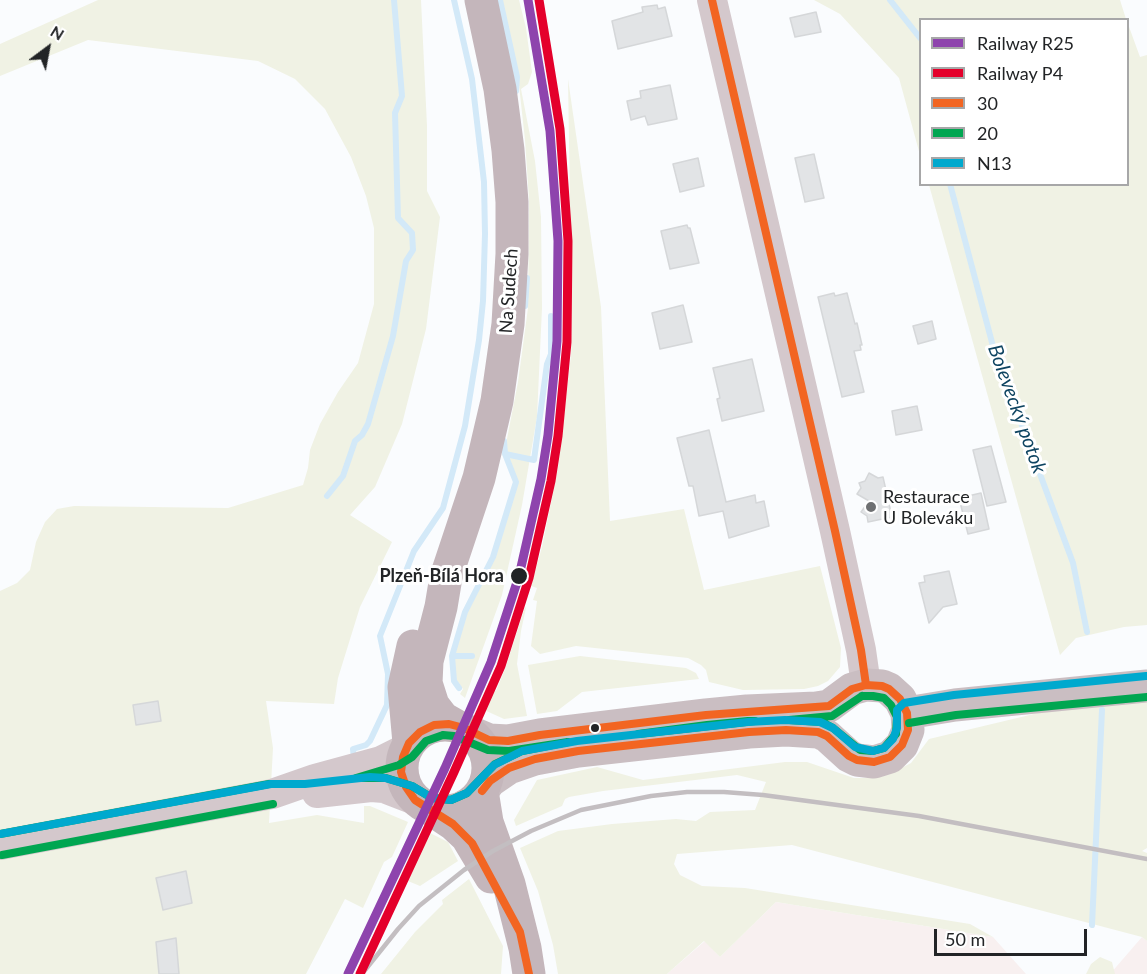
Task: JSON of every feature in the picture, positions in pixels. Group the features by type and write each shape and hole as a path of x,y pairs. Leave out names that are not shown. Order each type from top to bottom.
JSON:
{"main road":[{"name":"Na Sudech","path":"463,729 443,718 434,705 426,673 446,577 479,478 489,440 503,363 511,289 512,202 508,150 500,89 481,0"},
{"name":"Na Sudech","path":"407,746 404,687 407,668 420,627 446,577"},
{"path":"520,932 472,843 453,824 422,804 403,780 401,764 407,746 427,728 441,724 463,729 489,740 508,741 706,715 816,708 829,706 853,692 882,686 900,699 909,721 906,738 897,752 890,757 874,762 857,760 837,744 833,735 831,718 853,692"},
{"path":"907,713 955,705 1147,686"},
{"path":"463,729 481,744 487,758 487,778 481,797 486,822 509,884 529,974"},
{"path":"422,804 444,811 459,809 472,802 500,773 516,764 578,751 738,733 786,730 818,732 837,744"}],"street":[{"path":"712,0 861,650 853,692"},
{"path":"0,845 272,794 315,778 381,761 407,746"},
{"path":"272,794 306,794 371,787 392,790 422,804"}],"shaded area":[{"path":"98,0 421,0 427,126 427,191 440,217 426,329 402,424 375,487 350,515 392,542 360,607 338,678 334,704 266,701 273,748 269,823 317,815 364,823 364,806 370,806 408,822 392,857 384,862 363,908 345,899 306,974 0,974 0,591 17,583 30,570 36,542 45,522 57,509 74,506 228,508 303,485 310,450 320,424 358,363 374,304 374,228 366,196 351,157 325,109 295,79 258,61 88,40 0,76 0,44"},
{"path":"498,0 519,0 526,28 532,72 528,84 521,89 535,161 541,217 542,308 537,417 522,505 502,595 465,698 460,694 463,689 456,680 455,674 454,657 457,644 467,612 495,558 518,482 505,449 518,382 528,308 529,200 525,140 519,85 515,79"},
{"path":"814,0 1120,0 1126,18 919,18 919,151 899,78 840,14"},
{"path":"1129,27 1140,57 1147,55 1147,625 1124,627 1076,638 1060,655 929,186 1129,186"},
{"path":"568,79 601,307 610,521 684,509 704,590 820,566 841,648 840,667 828,681 818,686 804,689 743,690 709,682 706,670 688,658 576,646 540,654 531,646 537,601 533,600 537,588 531,586 542,547 558,468 571,355"},
{"path":"525,607 517,664 527,716 504,719 482,709 492,689 496,691"},
{"path":"580,656 686,668 696,673 699,679 582,692 557,711 537,714 528,665"},
{"path":"1147,699 1147,848 1142,851 1147,853 1147,941 1142,937 792,845 677,854 674,864 680,875 702,886 745,888 970,924 993,937 776,902 720,957 704,941 667,974 558,974 553,945 538,891 520,848 558,831 676,819 696,821 710,812 755,810 766,782 737,775 603,791 569,797 565,799 562,806 516,826 514,820 537,780 597,767 643,780 785,762 807,762 854,778 875,778 890,774 911,763 929,739 1080,703"},
{"path":"428,832 448,842 458,861 420,886 408,881"},
{"path":"469,879 503,946 501,974 381,974 415,932 443,904 442,900"},
{"path":"776,902 993,937 1026,974 667,974 705,941 720,957"},
{"path":"1142,937 1147,941 1147,974 1110,974"},
{"path":"1100,957 1112,962 1115,974 1086,974 1091,964"}],"building":[{"path":"657,5 658,9 665,7 672,36 618,49 612,21 643,12 642,7"},
{"path":"816,12 821,32 795,37 790,18"},
{"path":"670,85 677,119 648,125 645,116 631,120 627,101 641,98 640,91"},
{"path":"814,154 824,198 805,202 795,158"},
{"path":"698,158 704,186 680,192 673,164"},
{"path":"687,225 690,228 699,263 670,269 661,231"},
{"path":"834,293 835,296 847,293 862,345 860,345 861,350 854,351 864,392 842,397 818,297"},
{"path":"683,305 692,342 660,349 652,313"},
{"path":"932,321 936,339 918,344 913,326"},
{"path":"752,359 764,411 722,421 717,399 720,398 713,368"},
{"path":"917,406 922,430 896,435 892,411"},
{"path":"709,430 726,502 755,495 756,503 764,501 769,526 729,538 723,511 699,516 693,486 689,486 677,438"},
{"path":"991,446 1006,502 987,506 973,450"},
{"path":"869,473 878,478 883,477 892,517 868,522 867,516 861,512 869,501 857,494 861,488 859,483 865,481"},
{"path":"981,493 989,529 968,534 959,498"},
{"path":"949,571 957,604 943,607 929,623 919,583 925,582 924,576"},
{"path":"158,701 161,721 136,725 133,705"},
{"path":"186,871 192,903 163,910 156,878"},
{"path":"176,938 179,974 159,974 156,942"}],"waterway":[{"path":"327,496 343,476 355,441 362,435 368,424 393,336 406,261 413,250 412,233 398,218 395,113 402,96 394,0"},
{"path":"354,759 353,749 366,745 370,741 387,705 388,674 380,636 414,551 443,508 465,426 479,340 483,301 484,182 472,79 454,0"},
{"path":"500,0 517,77 516,91"},
{"name":"Bolevecký potok","path":"890,0 919,37"},
{"name":"Bolevecký potok","path":"951,186 994,350 1073,563 1087,632"},
{"path":"525,306 527,278"},
{"path":"505,454 534,460 547,364 551,354 551,316"},
{"path":"459,688 454,681 452,656 465,612 493,557 516,482 505,454 504,441"},
{"path":"452,656 472,656"},
{"name":"Bolevecký potok","path":"1092,925 1102,710"}],"railway":[{"path":"362,974 419,906 464,870 493,851 531,831 581,810 651,796 687,792 763,795 919,816 1147,859"}],"rail line":[{"name":"R25","path":"348,974 445,768 491,662 519,576 541,479 548,435 557,341 558,241 550,131 528,0"},
{"name":"P4","path":"360,974 501,666 529,578 551,481 558,436 567,342 568,241 560,129 539,0"}],"transit line":[{"name":"30","path":"712,0 835,531 861,650 866,685"},
{"name":"N13","path":"0,834 271,784 385,778 412,786 432,798 451,800 467,793 494,765 522,751 577,741 748,722 785,720 820,722 833,728 855,747 873,751 884,748 893,739 897,728 897,710 904,703 954,695 1146,676"},
{"name":"30","path":"482,791 490,781 509,768 535,759 578,751 749,732 786,730 818,732 827,736 849,756 857,760 874,762 890,757 902,745 908,730 907,713 900,699 889,689 866,685 852,689 829,706 706,715 508,741 489,740 464,728 449,724 434,725 420,732 409,743 403,757 401,772 406,787 415,800 453,824 472,843 520,932 529,974"},
{"name":"20","path":"862,696 884,698 891,705 897,717 896,734 884,748 873,751 860,750 822,722 789,720 832,716 862,696"},
{"name":"20","path":"909,723 956,715 1147,697"},
{"name":"20","path":"748,721 755,721 638,734 707,725 748,721"},
{"name":"20","path":"443,735 454,736 488,750 509,751 568,742 522,751 495,764 467,793 451,800 432,798 412,786 386,778 356,778 399,765 412,757 426,741 443,735"},
{"name":"20","path":"0,834 269,784"},
{"name":"20","path":"2,855 273,804"}],"place":[{"name":"Restaurace U Boleváku","path":"871,507"},
{"name":"Plzeň-Bílá Hora","path":"519,576"}]}
